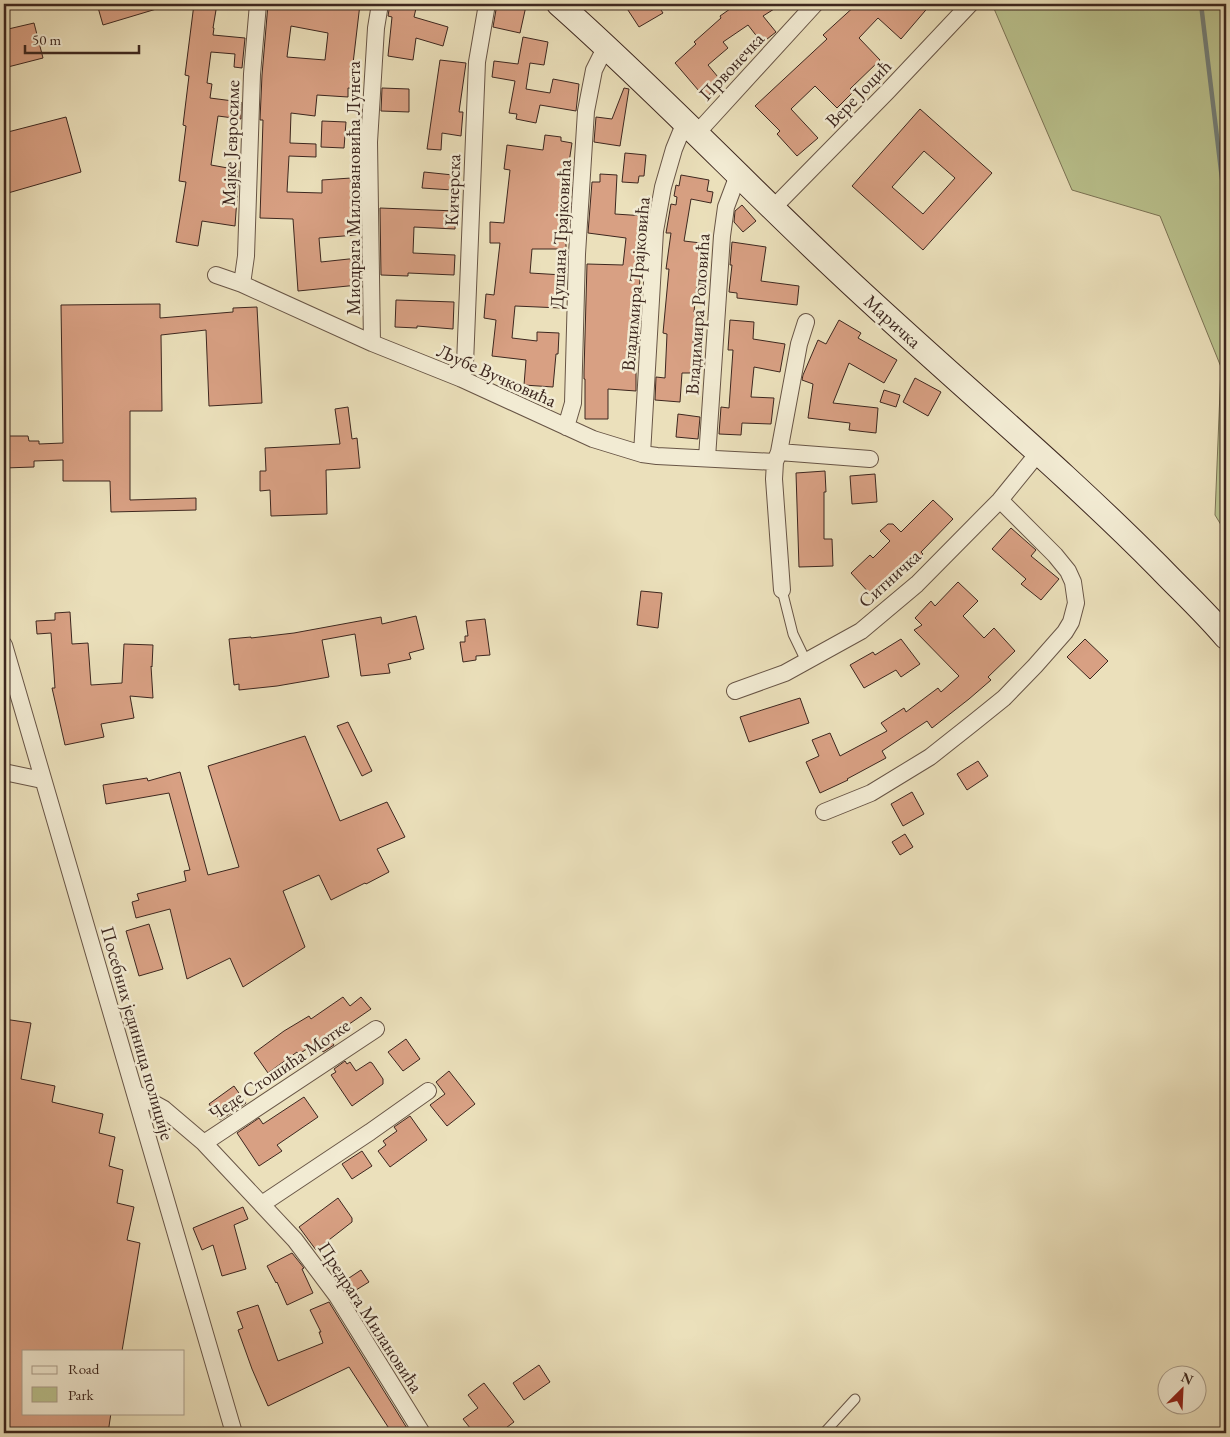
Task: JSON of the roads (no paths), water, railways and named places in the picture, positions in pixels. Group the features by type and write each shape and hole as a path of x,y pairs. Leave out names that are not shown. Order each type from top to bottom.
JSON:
{"street":[{"name":"Мајке Јевросиме","path":"242,284 246,256 252,74 258,4"},
{"name":"Миодрага Миловановића Лунета","path":"372,343 369,142 375,37 380,4"},
{"name":"Кичерска","path":"462,379 465,364 477,62 487,4"},
{"name":"Маричка","path":"560,4 691,127 840,273 1100,508 1226,637"},
{"name":"Првонечка","path":"691,127 816,4"},
{"name":"Вере Јоцић","path":"773,208 970,4"},
{"name":"Душана Трајковића","path":"566,427 573,403 577,254 586,111 594,70 606,46"},
{"name":"Владимира Трајковића","path":"642,454 655,231 663,187 674,149 691,127"},
{"name":"Владимира Роловића","path":"706,458 722,236 726,207 738,175"},
{"name":"Љубе Вучковића","path":"216,275 242,284 372,343 462,379 614,447 642,454 706,458 870,459"},
{"path":"782,590 774,479 799,344 806,322"},
{"name":"Ситничка","path":"735,691 785,673 861,631 917,584 1000,500 1038,452"},
{"path":"824,812 871,793 930,757 1010,692 1054,644 1071,622 1076,603 1073,582 1068,572 1055,555 1000,500"},
{"name":"Посебних јединица полиције","path":"4,645 234,1433"},
{"path":"4,772 42,780"},
{"name":"Чеде Стошића Мотке","path":"204,1143 376,1029"},
{"path":"262,1204 428,1091"},
{"name":"Предрага Милановића","path":"135,1093 164,1109 204,1143 309,1256 333,1290 422,1433"}],"lane":[{"path":"782,590 793,634 806,661"},
{"path":"824,1433 855,1399"}],"waterway":[{"path":"1201,4 1226,212"}]}
